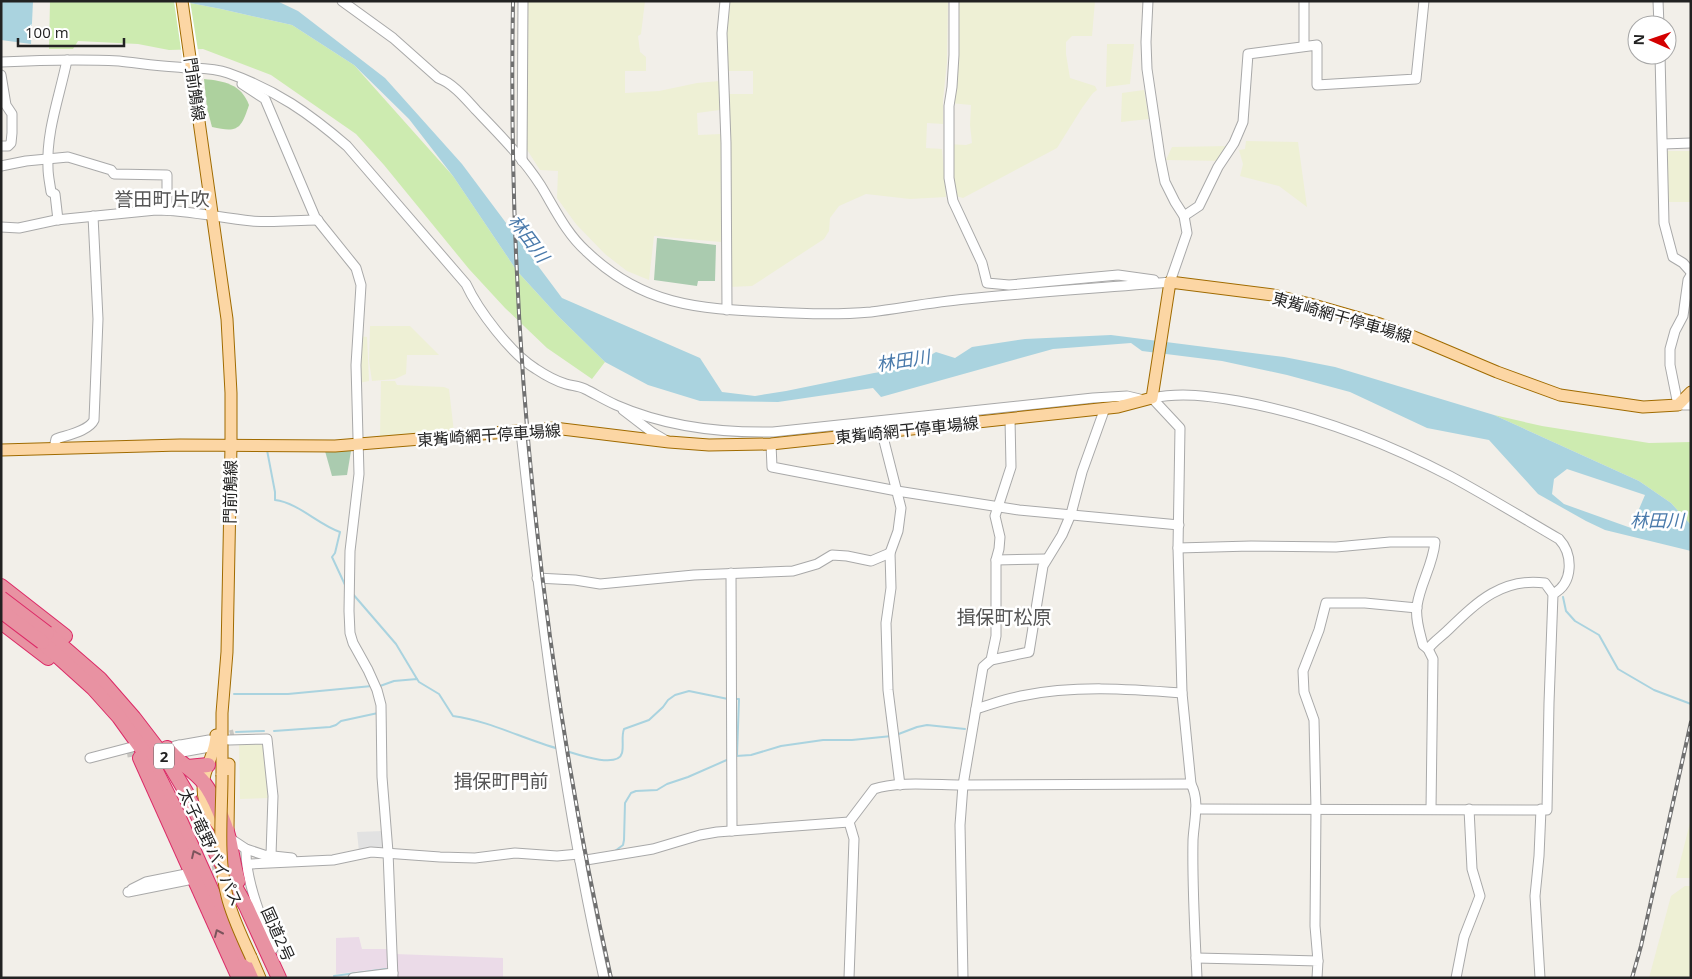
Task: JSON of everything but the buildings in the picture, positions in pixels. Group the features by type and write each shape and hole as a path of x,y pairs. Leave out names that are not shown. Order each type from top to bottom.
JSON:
{"highway":[{"path":"1,586 42,635 62,668 99,707 175,809"},
{"name":"太子竜野バイパス","path":"1,598 42,635 94,688 119,717 152,763 175,809 195,877 251,978"},
{"name":"太子竜野バイパス","path":"1,611 42,635 100,678 152,740 186,792 246,906"},
{"path":"1,622 42,635 100,668 133,704 172,754 204,782 228,837 246,906"},
{"path":"133,753 195,877 239,978"},
{"path":"188,767 208,765"},
{"name":"2","path":"218,856 270,978"},
{"name":"国道2号","path":"246,906 270,952 279,978"}],"main road":[{"name":"門前鵤線","path":"182,1 227,319 231,394 228,627 222,712 221,842 224,882 230,907 260,978"},
{"path":"1148,398 1170,282"},
{"name":"東觜崎網干停車場線","path":"1170,282 1273,296 1310,304 1380,324 1414,336 1497,372 1560,394 1643,406 1678,405"},
{"path":"1678,405 1691,392"},
{"name":"東觜崎網干停車場線","path":"1,450 231,445 359,445 554,428 709,445 771,444 1118,407 1148,398"},
{"path":"204,782 212,743 218,672 228,627"},
{"path":"227,652 231,737 228,837"}],"street":[{"path":"342,1 393,38 438,78 444,80 463,97 522,161 540,185 564,225 585,250 631,286 658,298 688,306 807,314 870,312 965,299 1170,282"},
{"path":"522,161 523,1"},
{"path":"725,1 722,34 726,143 727,310"},
{"path":"954,1 954,55 949,106 949,178 952,201 982,263 988,283 1009,285 1118,275 1170,282"},
{"path":"1148,1 1147,69 1160,157 1165,182 1184,216 1187,233 1170,282"},
{"path":"1304,1 1304,46"},
{"path":"1184,216 1199,206 1218,167 1234,143 1243,122 1248,54 1317,45 1317,85 1416,80 1424,1"},
{"path":"1658,1 1659,15"},
{"path":"58,220 56,194 51,192 48,160 55,108 66,60"},
{"path":"1,62 66,60 192,65 228,73 279,95 348,146 466,284 473,298 512,349 534,368 565,384 582,388 617,405 660,420 709,430 741,433 773,432 1127,396 1148,398 1165,395 1203,395 1263,406 1300,416 1361,437 1415,459 1450,476 1559,539 1566,546 1570,562 1568,578 1560,590 1553,594"},
{"path":"1660,65 1664,223 1673,257 1683,263 1691,273 1688,280 1683,316 1675,331 1670,349 1670,365 1678,405 1691,405"},
{"path":"228,73 234,80 265,98 315,217 356,268 360,277 356,364 359,445 357,497 350,551 350,633 377,690 381,705 383,798 388,852 393,975 353,978"},
{"path":"1,75 6,105 12,114 12,133 11,143 8,146 1,146"},
{"path":"1663,144 1691,143"},
{"path":"1,166 26,161 68,157 111,170 114,174 167,175 168,210"},
{"path":"1,227 19,228 58,220 168,210 213,217 274,222 318,220"},
{"path":"54,448 56,439 85,428 92,424 94,420 98,319 93,216"},
{"path":"1148,398 1180,428 1178,548 1182,694 1191,784 1194,791 1196,809 1193,840 1197,978"},
{"path":"617,405 653,433 669,442"},
{"path":"963,978 960,825 963,785 983,667 991,660 1029,652 1043,566 1062,535 1105,408"},
{"path":"991,660 996,636 996,560 1000,537 995,516 1011,467 1010,419"},
{"path":"521,432 537,578 563,763 592,929 604,978"},
{"path":"882,432 902,508 898,531 890,553 891,588 886,623 888,690 900,785"},
{"path":"771,444 772,467 897,491 998,507 1042,513 1179,525"},
{"path":"1178,548 1251,546 1336,547 1390,542 1435,542 1434,555 1420,593 1417,608 1423,645 1428,648 1433,658 1431,809"},
{"path":"537,578 576,580 600,584 731,573 793,571 818,564 832,555 871,561 890,553"},
{"path":"996,560 1046,559"},
{"path":"731,573 732,830"},
{"path":"1196,809 1547,810 1553,594 1545,583 1532,581 1514,584 1488,594 1472,606 1428,648"},
{"path":"1317,978 1314,720 1304,692 1303,671 1319,630 1326,603 1365,603 1417,608"},
{"path":"976,709 1021,696 1067,691 1100,689 1182,694"},
{"path":"231,737 267,739 273,796 271,855"},
{"path":"176,746 182,752 212,743"},
{"path":"251,864 334,860 371,852 475,858 515,852 580,858 653,849 700,835 732,830 849,822 874,789 900,785 1014,784 1075,786 1191,784"},
{"path":"1456,978 1464,938 1480,896 1472,869 1469,809"},
{"path":"1540,978 1535,896 1541,809"},
{"path":"849,822 854,840 849,978"},
{"path":"228,837 246,849 264,855 288,856 302,861"},
{"path":"233,860 246,849"},
{"path":"246,849 246,859 270,952 285,978"},
{"path":"195,877 128,892 146,882 195,877"},
{"path":"1196,958 1318,961"}],"shaded area":[{"path":"383,831 384,850 359,852 357,832"},
{"path":"359,937 362,949 387,949 388,968 336,974 336,938"},
{"path":"395,954 503,958 503,978 398,978"}],"green space":[{"path":"50,1 180,1 221,9 292,25 354,65 453,176 517,271 558,316 605,362 592,379 547,348 505,308 469,269 384,165 356,134 271,75 203,49 169,50 138,44 78,41 73,49 49,49"},
{"path":"524,1 645,1 641,34 638,36 640,52 646,57 646,71 625,71 625,93 659,91 697,83 720,81 720,110 697,113 698,135 721,134 721,242 654,236 649,280 627,271 605,254 576,224 557,198 558,171 540,170 524,145"},
{"path":"724,1 948,1 943,124 927,123 926,148 942,149 946,197 910,199 866,194 839,206 830,218 829,231 824,239 752,286 729,287 725,94 753,94 753,71 725,71"},
{"path":"955,1 1095,1 1092,36 1072,36 1066,42 1066,54 1070,78 1095,86 1097,90 1082,108 1057,148 963,198 952,195 948,144 966,145 972,143 970,125 971,105 950,103"},
{"path":"1107,44 1134,44 1130,84 1106,87"},
{"path":"204,79 231,85 237,88 246,98 249,105 241,124 233,129 212,127 207,108"},
{"path":"1144,90 1149,119 1121,122 1122,93"},
{"path":"1246,141 1298,142 1307,207 1279,186 1240,176 1243,164 1239,150 1245,149"},
{"path":"1229,146 1221,161 1166,160 1172,147"},
{"path":"1665,151 1691,151 1691,205 1690,202 1665,202"},
{"path":"657,238 716,245 715,281 698,281 697,286 654,280"},
{"path":"370,326 410,326 439,355 407,355 406,374 395,379 372,381 369,361"},
{"path":"359,336 367,337 369,381 359,383"},
{"path":"381,381 395,381 397,385 444,387 449,389 454,432 380,437"},
{"path":"1494,415 1542,426 1649,443 1691,442 1691,525 1671,503 1639,481"},
{"path":"325,451 351,451 347,475 332,476"},
{"path":"239,743 263,743 269,798 240,799"},
{"path":"1691,819 1691,878 1676,878"},
{"path":"1685,886 1691,886 1691,978 1649,978 1671,896"}],"water":[{"path":"1,1 33,1 31,44 1,40"},
{"name":"林田川","path":"180,1 277,1 298,11 385,78 462,164 562,298 700,358 722,392 755,396 786,391 908,368 936,352 955,358 972,347 1025,339 1111,335 1284,357 1335,367 1494,415 1639,481 1671,503 1691,525 1691,551 1605,530 1586,521 1538,494 1489,440 1427,428 1350,392 1287,375 1222,361 1142,351 1131,343 1053,349 881,397 873,388 778,402 700,401 648,385 605,362 558,316 517,271 453,176 409,119 354,65 292,25","holes":["1567,469 1645,495 1631,528 1564,504 1552,494 1554,479"]}],"pier":[{"path":"174,1 190,1 200,63 183,63"}],"waterway":[{"path":"267,450 275,500 292,505 340,532 335,553 332,557 346,587"},
{"path":"352,593 396,644 417,679"},
{"path":"1563,597 1566,611 1575,621 1599,635 1618,669 1654,690 1691,704"},
{"path":"380,686 394,681 417,679 439,694 453,716 493,726 559,749"},
{"path":"234,694 288,694 372,686"},
{"path":"566,751 596,759 613,760 619,758 622,753 624,729 649,720 675,695 689,691 728,699"},
{"path":"735,699 739,699 737,755"},
{"path":"274,731 330,727 341,721 378,713"},
{"path":"896,735 927,725 965,729"},
{"path":"236,732 264,731"},
{"path":"736,756 751,755 781,746 823,740 852,740 892,736"},
{"path":"615,851 623,845 625,803 631,793 657,790 667,784 729,759"},
{"path":"334,976 386,969"}],"tunnel":[{"path":"217,738 234,734"},
{"path":"127,753 147,750"},
{"path":"199,872 228,868"}],"railway":[{"path":"513,1 516,247 523,370 533,492 547,615 565,736 586,858 611,978"},
{"path":"1632,978 1641,946 1691,722"}],"district":[{"name":"誉田町片吹","path":"162,199"},
{"name":"揖保町松原","path":"1004,617"},
{"name":"揖保町門前","path":"501,781"}]}
